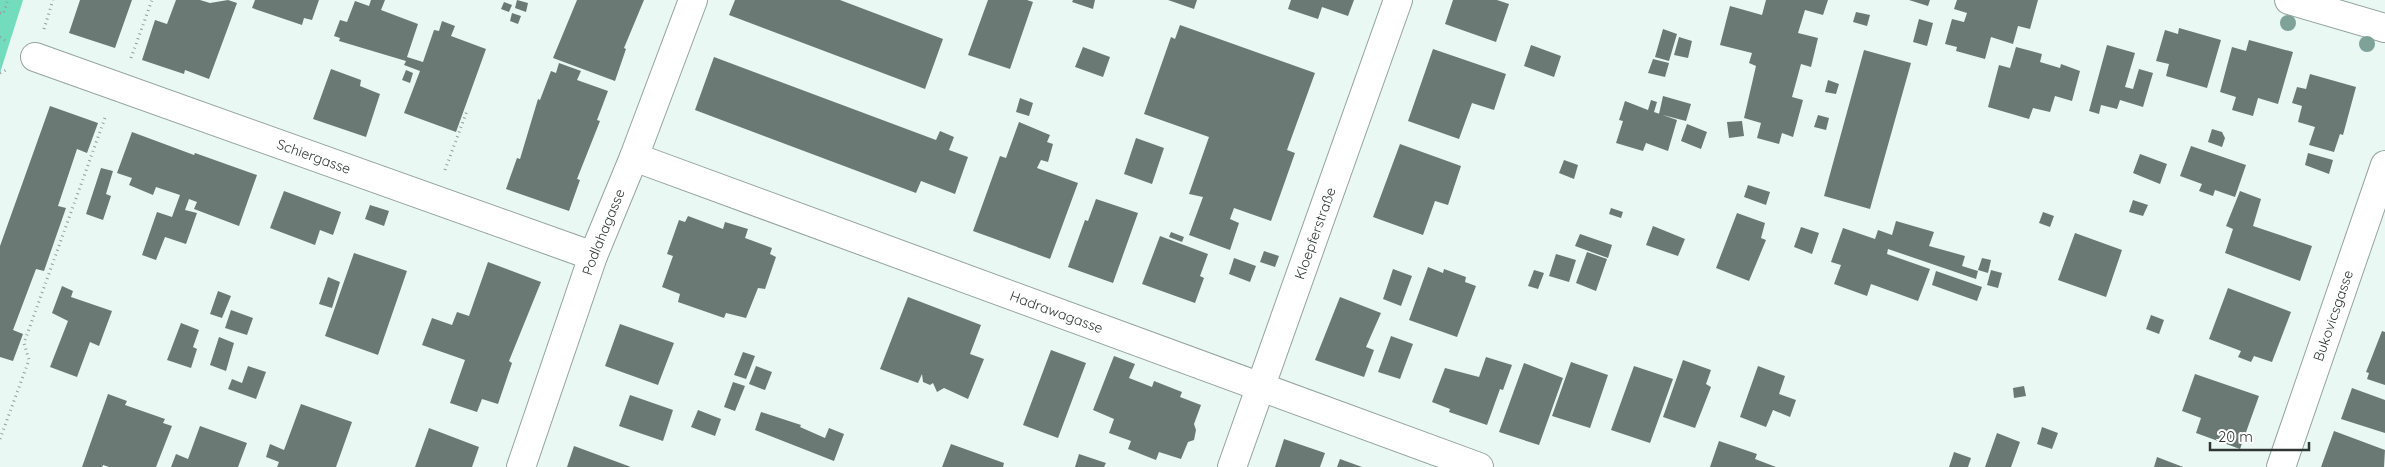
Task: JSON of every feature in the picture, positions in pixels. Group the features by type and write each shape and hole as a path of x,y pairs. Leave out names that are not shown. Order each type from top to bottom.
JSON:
{"street":[{"name":"Podlahagasse","path":"521,467 593,256 634,157 693,0"},
{"name":"Kloepferstraße","path":"1232,467 1398,0"},
{"path":"2289,0 2385,28"},
{"name":"Schiergasse","path":"35,57 593,256"},
{"name":"Hadrawagasse","path":"634,157 1480,467"},
{"name":"Bukovicsgasse","path":"2281,467 2385,165"}],"path":[{"path":"0,13 3,14 8,0"},
{"path":"0,438 29,360 24,343 152,0"},
{"path":"434,199 467,111"}],"green space":[{"path":"0,0 23,0 0,73"}],"building":[{"path":"80,0 132,0 115,48 69,33"},
{"path":"176,0 200,0 210,3 228,0 237,3 209,79 185,70 184,74 142,60 155,20 167,24"},
{"path":"255,0 319,0 312,20 304,18 302,25 252,8"},
{"path":"371,0 385,0 381,10 418,24 407,57 423,62 434,30 439,31 442,21 455,26 451,36 486,49 456,132 404,113 420,71 404,65 406,61 339,41 340,38 334,36 340,20 347,22 355,1 369,6"},
{"path":"517,0 528,3 526,12 515,8"},
{"path":"577,0 644,0 624,48 626,49 615,81 553,58"},
{"path":"735,0 840,0 943,39 925,89 729,15"},
{"path":"988,0 1027,0 1033,2 1010,69 968,55"},
{"path":"1073,0 1095,0 1093,9 1072,2"},
{"path":"1168,0 1197,0 1194,9"},
{"path":"1291,0 1354,0 1348,16 1322,7 1318,19 1288,9"},
{"path":"1453,0 1497,0 1509,4 1496,42 1445,24"},
{"path":"1766,0 1828,0 1823,15 1805,10 1798,33 1818,38 1811,67 1801,64 1792,97 1803,100 1793,137 1782,133 1779,144 1757,138 1761,123 1744,118 1756,66 1749,63 1752,53 1720,45 1730,6 1762,15"},
{"path":"1909,0 1930,0 1928,6"},
{"path":"1957,0 2038,0 2030,29 2018,26 2013,44 1991,37 1985,59 1956,51 1957,47 1945,44 1952,19 1964,22 1967,13 1954,9"},
{"path":"504,2 512,5 509,12 501,9"},
{"path":"1856,12 1870,15 1867,26 1853,22"},
{"path":"512,13 521,16 518,24 510,21"},
{"path":"1919,19 1933,23 1927,46 1913,42"},
{"path":"1180,25 1315,73 1287,150 1295,153 1271,221 1234,208 1230,219 1239,223 1230,250 1189,235 1203,197 1189,194 1209,137 1144,114 1171,37 1175,39"},
{"path":"2179,28 2221,40 2207,88 2166,76 2169,64 2156,61 2165,30 2178,34"},
{"path":"1663,29 1677,34 1669,61 1655,57"},
{"path":"1679,37 1692,41 1688,58 1674,55"},
{"path":"2249,40 2293,52 2278,104 2258,98 2253,116 2232,110 2236,97 2220,92 2232,47 2246,51"},
{"path":"1531,45 1561,56 1554,77 1524,66"},
{"path":"2107,45 2135,53 2125,87 2133,89 2139,69 2153,73 2143,107 2120,100 2117,109 2101,105 2099,114 2089,111"},
{"path":"1083,47 1110,57 1103,77 1075,67"},
{"path":"2016,47 2042,54 2040,62 2060,68 2061,64 2080,71 2072,101 2055,96 2050,112 2033,108 2029,119 1988,107 1999,65 2010,68"},
{"path":"1433,49 1506,74 1494,110 1472,103 1459,139 1408,121"},
{"path":"1864,50 1911,63 1870,209 1824,196"},
{"path":"714,57 936,140 940,131 954,137 949,150 968,157 955,194 921,181 916,193 695,110"},
{"path":"1653,59 1669,63 1665,77 1648,73"},
{"path":"559,63 581,71 577,80 608,91 597,120 600,121 577,179 580,180 569,211 506,189 517,158 520,159 538,99 540,100 551,71 556,73"},
{"path":"331,69 361,80 360,86 380,94 366,137 313,119"},
{"path":"406,70 413,73 410,83 402,80"},
{"path":"2310,74 2356,87 2343,135 2340,134 2334,152 2309,145 2315,127 2298,122 2302,106 2292,103 2297,87 2306,89"},
{"path":"1828,80 1839,84 1836,94 1825,92"},
{"path":"1663,96 1691,104 1686,121 1659,114"},
{"path":"1020,98 1033,103 1029,116 1016,112"},
{"path":"1651,100 1657,102 1654,112 1677,120 1668,151 1646,143 1643,151 1616,143 1623,121 1619,120 1625,101 1648,110"},
{"path":"50,106 98,123 87,153 77,149 58,206 66,208 44,271 36,269 13,330 23,334 13,361 0,357 0,246"},
{"path":"1818,115 1829,118 1826,130 1814,127"},
{"path":"1742,121 1744,136 1729,138 1727,122"},
{"path":"1019,122 1050,135 1047,142 1053,144 1048,162 1041,160 1037,168 1078,183 1050,259 973,231 1000,156 1006,158"},
{"path":"1687,124 1707,132 1701,149 1681,141"},
{"path":"2212,129 2222,132 2225,138 2222,147 2208,142"},
{"path":"132,132 194,155 195,153 257,175 239,226 194,209 197,202 189,199 185,210 197,213 186,244 165,237 156,260 142,255 157,212 172,217 180,195 156,187 153,195 129,185 132,178 117,173"},
{"path":"1136,138 1164,148 1152,184 1124,174"},
{"path":"1400,144 1461,166 1448,205 1435,201 1423,235 1373,217"},
{"path":"2191,146 2246,165 2235,197 2215,190 2213,196 2199,191 2202,184 2180,176"},
{"path":"2308,153 2333,160 2329,174 2305,165"},
{"path":"2140,154 2167,164 2160,184 2133,173"},
{"path":"1564,160 1578,165 1574,179 1559,173"},
{"path":"101,168 113,171 106,194 111,196 103,220 86,214"},
{"path":"1748,185 1770,192 1766,205 1744,197"},
{"path":"284,191 341,212 333,235 320,230 315,245 270,228"},
{"path":"2240,191 2261,199 2253,226 2312,246 2300,281 2225,253 2233,229 2226,226"},
{"path":"1096,199 1138,213 1113,283 1068,267 1085,220 1088,221"},
{"path":"2133,200 2148,205 2143,216 2129,212"},
{"path":"370,205 389,211 384,226 365,219"},
{"path":"1611,208 1623,212 1621,218 1609,214"},
{"path":"2043,212 2054,216 2050,227 2039,223"},
{"path":"1737,213 1765,223 1761,238 1766,240 1749,281 1716,268"},
{"path":"688,216 723,229 725,222 748,229 745,238 772,248 770,254 776,257 765,289 758,288 746,318 726,313 724,318 678,302 680,294 662,287 673,256 667,254 679,220 685,222"},
{"path":"1896,221 1934,232 1929,246 1965,256 1962,266 1978,271 1976,279 1888,249 1887,254 1930,269 1918,301 1871,284 1867,296 1834,284 1841,265 1831,262 1843,228 1875,239 1878,230 1892,235"},
{"path":"1653,226 1685,239 1678,256 1646,245"},
{"path":"1801,227 1819,233 1812,254 1794,247"},
{"path":"1171,232 1184,237 1182,242 1169,237"},
{"path":"2075,233 2122,250 2106,297 2058,280"},
{"path":"1580,234 1612,245 1608,258 1575,246"},
{"path":"1160,236 1208,254 1200,276 1204,278 1195,303 1142,284"},
{"path":"1264,251 1279,256 1275,267 1260,262"},
{"path":"1587,252 1607,259 1596,291 1576,283"},
{"path":"354,253 407,271 378,355 325,336"},
{"path":"1556,254 1576,260 1569,282 1549,276"},
{"path":"1234,258 1256,266 1250,282 1229,274"},
{"path":"1982,258 1991,260 1988,273 1978,270"},
{"path":"488,262 541,282 509,361 512,363 498,404 482,399 477,412 450,403 465,360 422,345 432,318 452,325 457,312 469,316"},
{"path":"1428,267 1443,273 1444,269 1466,277 1465,282 1476,286 1457,337 1409,320"},
{"path":"1393,269 1412,276 1401,306 1383,299"},
{"path":"1534,270 1544,273 1538,289 1528,286"},
{"path":"1991,270 2002,273 1998,288 1987,285"},
{"path":"1936,271 1982,287 1977,301 1932,285"},
{"path":"328,277 340,282 332,308 319,304"},
{"path":"62,286 73,291 71,297 112,311 99,346 90,342 77,377 50,367 68,321 52,313"},
{"path":"2228,288 2291,312 2272,362 2254,356 2251,362 2238,357 2241,351 2209,339"},
{"path":"218,291 231,296 222,318 210,314"},
{"path":"908,297 981,325 970,354 984,359 968,399 944,388 937,392 933,383 930,385 923,382 922,374 918,383 880,369"},
{"path":"1340,297 1381,313 1366,347 1374,350 1364,377 1315,360"},
{"path":"231,310 253,318 247,335 225,328"},
{"path":"2151,315 2164,320 2159,334 2146,329"},
{"path":"181,323 199,330 193,347 197,349 191,368 167,360"},
{"path":"620,324 674,343 658,385 605,366"},
{"path":"2382,331 2385,332 2385,385 2367,379 2369,373 2366,372"},
{"path":"1391,336 1413,344 1400,379 1378,372"},
{"path":"219,337 234,343 226,371 210,365"},
{"path":"1051,350 1086,363 1058,438 1023,425"},
{"path":"743,352 755,356 746,379 734,375"},
{"path":"1114,356 1135,364 1129,378 1152,387 1154,381 1182,392 1180,397 1201,405 1194,424 1196,430 1194,440 1188,442 1181,459 1159,452 1156,460 1128,449 1131,441 1109,433 1114,419 1093,410"},
{"path":"1486,357 1512,365 1503,390 1500,389 1487,425 1449,412 1450,409 1432,402 1445,368 1479,377"},
{"path":"1683,360 1711,370 1706,384 1711,387 1695,428 1663,417"},
{"path":"1571,362 1608,375 1590,428 1552,416"},
{"path":"1524,363 1563,378 1539,445 1499,432"},
{"path":"248,366 266,372 256,399 228,389 232,379 242,383"},
{"path":"756,366 772,372 765,390 749,384"},
{"path":"1634,366 1673,379 1650,443 1611,430"},
{"path":"1758,366 1785,376 1779,394 1796,400 1790,417 1773,410 1766,427 1740,417"},
{"path":"2195,374 2259,396 2240,449 2196,433 2201,418 2182,411"},
{"path":"733,382 745,386 735,411 724,407"},
{"path":"2024,386 2026,396 2014,398 2013,388"},
{"path":"2352,388 2385,400 2385,433 2341,419"},
{"path":"108,394 127,401 125,405 165,419 163,423 172,426 156,467 109,467 103,465 102,467 82,467"},
{"path":"630,395 673,410 663,441 619,426"},
{"path":"301,404 352,422 336,467 277,467 279,462 266,457 270,444 284,450"},
{"path":"698,410 721,419 715,436 691,427"},
{"path":"761,412 801,425 800,427 825,438 829,428 844,434 834,461 755,430"},
{"path":"200,426 247,443 238,467 171,467 176,454 188,459"},
{"path":"2042,427 2058,433 2052,449 2037,444"},
{"path":"429,428 479,447 472,467 415,467"},
{"path":"2334,431 2385,450 2384,467 2321,467"},
{"path":"1997,433 2020,442 2011,467 1985,467"},
{"path":"1284,439 1325,453 1320,467 1275,467"},
{"path":"1719,441 1757,454 1755,459 1776,467 1710,467"},
{"path":"951,444 1004,463 1003,467 942,467"},
{"path":"574,446 631,467 567,467"},
{"path":"1954,452 1971,458 1968,467 1949,467"},
{"path":"1079,454 1106,463 1104,467 1075,467"},
{"path":"2157,457 2183,467 2154,467"},
{"path":"1340,459 1362,467 1337,467"}]}
